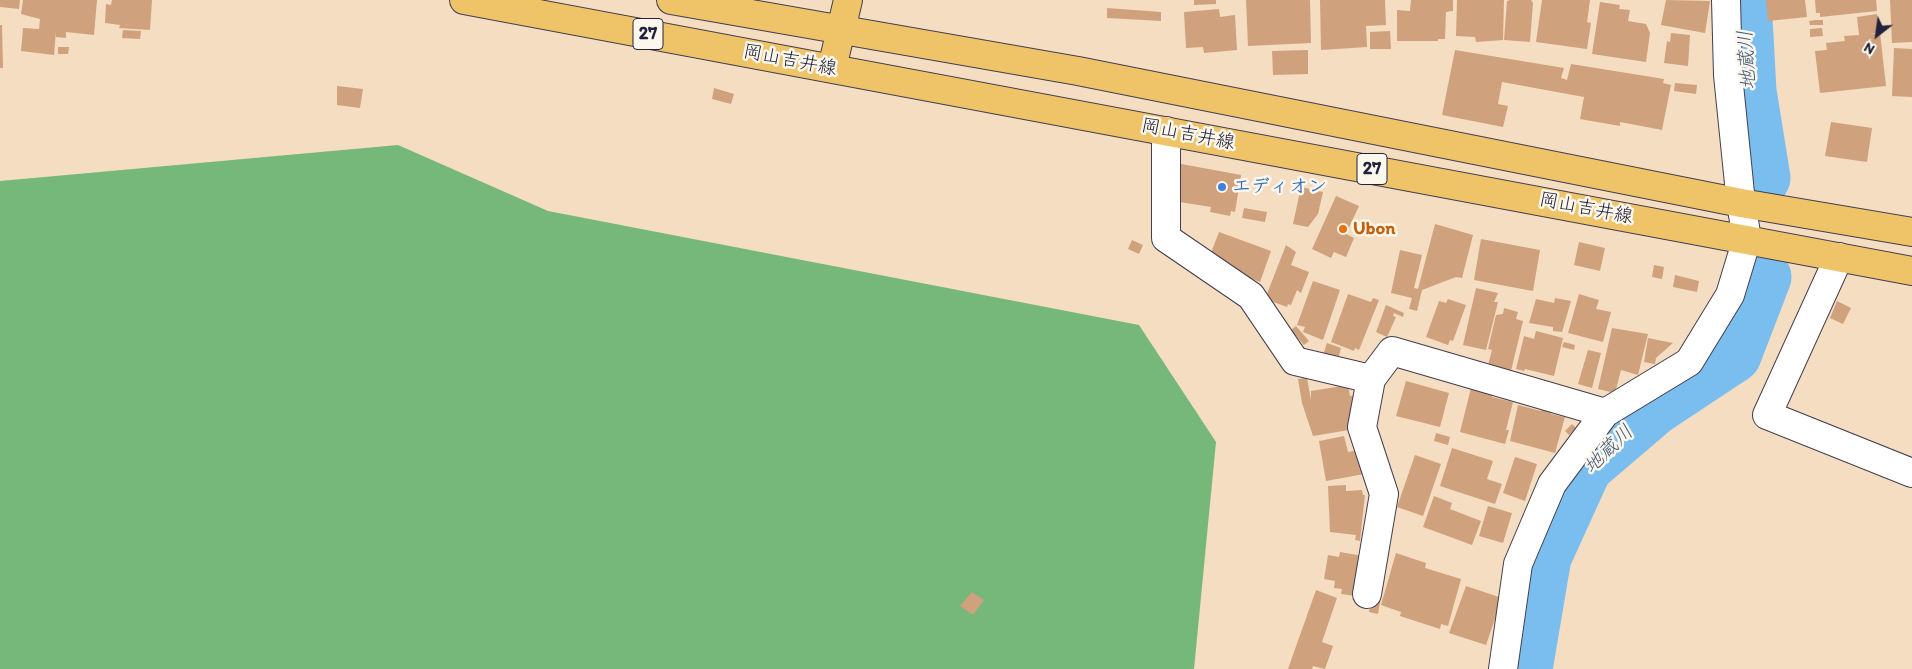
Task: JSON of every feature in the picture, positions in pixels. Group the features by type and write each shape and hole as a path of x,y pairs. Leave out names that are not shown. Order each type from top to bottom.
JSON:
{"main road":[{"name":"岡山吉井線","path":"464,0 1912,271"},
{"name":"岡山吉井線","path":"671,0 1088,73 1741,203 1912,232"},
{"path":"832,68 848,0"}],"street":[{"path":"1503,669 1518,564 1552,484 1605,413 1689,362 1730,295 1748,239 1741,203 1728,75 1726,0"},
{"path":"1166,131 1166,238 1251,296 1295,361 1371,379"},
{"path":"1839,257 1767,415 1912,473"},
{"path":"1366,594 1384,494 1362,427 1371,379 1392,351 1605,413"}],"green space":[{"path":"398,145 548,211 1139,325 1216,442 1194,669 0,669 0,181"}],"building":[{"path":"0,0 20,0 19,9 0,7"},
{"path":"23,0 97,0 94,35 66,32 66,38 56,37 56,31 54,55 21,51 23,28 39,29 40,19 21,14"},
{"path":"112,0 152,0 150,30 119,28 120,25 105,23 106,4 111,5"},
{"path":"1194,0 1216,0 1216,4 1194,5"},
{"path":"1246,0 1310,0 1311,43 1248,46"},
{"path":"1320,0 1385,0 1386,25 1366,26 1367,47 1321,50"},
{"path":"1411,0 1453,0 1453,11 1446,12 1445,39 1438,39 1438,41 1397,41 1397,10 1410,11"},
{"path":"1457,0 1504,0 1503,40 1476,42 1475,37 1456,36"},
{"path":"1531,0 1533,3 1530,42 1504,40 1507,1"},
{"path":"1542,0 1590,0 1587,22 1591,23 1587,49 1536,42"},
{"path":"1666,0 1710,1 1705,33 1661,25"},
{"path":"1766,0 1805,0 1807,17 1768,21"},
{"path":"1815,0 1876,0 1877,11 1820,17 1820,13 1816,13"},
{"path":"1890,0 1912,0 1912,42 1892,43"},
{"path":"1600,2 1620,5 1619,9 1630,10 1628,21 1646,24 1650,33 1646,62 1592,54"},
{"path":"1107,8 1161,12 1161,21 1107,18"},
{"path":"1219,9 1220,17 1235,15 1237,50 1204,53 1203,47 1186,48 1184,12"},
{"path":"1877,14 1879,32 1870,34 1880,33 1886,86 1820,93 1815,51 1827,50 1826,43 1845,41 1844,36 1859,35 1857,17"},
{"path":"1823,20 1823,25 1810,25 1809,21"},
{"path":"0,25 2,25 3,68 0,68"},
{"path":"1822,28 1823,36 1810,37 1810,29"},
{"path":"123,30 141,31 140,39 122,38"},
{"path":"1390,31 1391,49 1370,49 1370,32"},
{"path":"1671,33 1690,35 1688,66 1664,63 1667,41 1670,42"},
{"path":"58,47 69,47 68,54 58,54"},
{"path":"1894,48 1912,49 1912,97 1892,96"},
{"path":"1308,50 1308,74 1273,75 1272,51"},
{"path":"1455,50 1564,68 1561,78 1567,80 1571,64 1664,79 1663,83 1671,85 1662,130 1620,122 1620,126 1580,119 1584,97 1502,82 1498,104 1508,106 1503,127 1442,115"},
{"path":"1675,83 1697,85 1696,94 1674,91"},
{"path":"337,86 363,89 360,108 337,105"},
{"path":"714,88 734,94 731,104 712,99"},
{"path":"1831,122 1872,128 1867,162 1825,156"},
{"path":"1176,163 1241,175 1235,212 1231,211 1230,216 1210,212 1211,207 1173,201"},
{"path":"1301,187 1323,192 1318,214 1308,227 1293,224"},
{"path":"1336,196 1359,206 1346,234 1354,238 1346,257 1334,252 1331,258 1312,249"},
{"path":"1244,208 1267,212 1265,222 1242,218"},
{"path":"1435,224 1473,235 1462,278 1456,277 1422,290 1417,311 1409,309 1412,298 1391,293 1400,250 1422,255 1414,288 1418,289"},
{"path":"1219,232 1271,251 1260,282 1220,266 1209,258"},
{"path":"1481,239 1540,250 1533,291 1474,280"},
{"path":"1132,240 1143,245 1139,254 1128,249"},
{"path":"1579,242 1605,248 1600,271 1574,265"},
{"path":"1286,245 1296,252 1291,265 1309,272 1301,293 1297,290 1291,305 1288,304 1287,307 1265,299"},
{"path":"1654,265 1664,267 1662,279 1652,277"},
{"path":"1675,275 1699,281 1697,292 1673,287"},
{"path":"1313,281 1340,290 1323,340 1303,332 1305,327 1297,325"},
{"path":"1476,288 1498,293 1494,302 1498,302 1486,350 1463,345"},
{"path":"1348,294 1371,302 1373,298 1379,300 1359,350 1355,348 1354,351 1331,342"},
{"path":"1579,294 1599,300 1596,309 1611,312 1603,342 1568,333"},
{"path":"1555,298 1571,301 1562,332 1553,331 1553,327 1529,323 1536,299 1554,303"},
{"path":"1448,299 1466,305 1453,341 1450,340 1448,345 1426,337 1439,301 1446,303"},
{"path":"1837,301 1851,308 1843,324 1830,318"},
{"path":"1386,305 1404,313 1403,317 1394,313 1393,316 1396,317 1387,337 1376,332"},
{"path":"1504,308 1518,312 1516,319 1523,321 1511,371 1488,365 1492,350 1488,349 1496,315 1503,314"},
{"path":"1296,326 1309,341 1304,345 1291,330"},
{"path":"1612,328 1648,334 1638,375 1621,370 1615,393 1598,389"},
{"path":"1536,331 1563,338 1554,376 1525,369 1524,371 1516,369 1524,336 1534,339"},
{"path":"1648,338 1673,343 1656,358 1655,364 1644,362"},
{"path":"1564,342 1575,345 1574,350 1562,347"},
{"path":"1327,343 1341,348 1338,359 1323,355"},
{"path":"1588,350 1601,353 1592,388 1578,384"},
{"path":"1307,378 1311,400 1311,391 1348,385 1350,396 1359,395 1355,429 1313,436 1302,403 1298,379"},
{"path":"1406,381 1449,393 1440,427 1396,416"},
{"path":"1472,384 1493,390 1492,397 1513,402 1506,430 1509,430 1505,444 1460,432"},
{"path":"1518,405 1541,411 1542,407 1551,409 1551,414 1565,417 1555,453 1510,441"},
{"path":"1572,424 1576,428 1569,435 1565,431"},
{"path":"1436,433 1450,437 1448,445 1434,441"},
{"path":"1344,436 1348,452 1359,450 1364,474 1326,481 1319,441"},
{"path":"1452,448 1493,461 1487,479 1502,484 1495,504 1440,486"},
{"path":"1415,455 1441,464 1423,516 1397,507"},
{"path":"1515,457 1537,464 1525,501 1503,493"},
{"path":"1346,485 1346,491 1362,490 1363,495 1365,495 1360,541 1355,540 1356,535 1330,532 1328,486"},
{"path":"1434,496 1452,503 1450,509 1481,521 1472,545 1423,527"},
{"path":"1488,506 1512,513 1503,543 1479,536"},
{"path":"1380,545 1390,546 1378,614 1369,612"},
{"path":"1340,552 1363,556 1356,596 1341,594 1342,589 1334,588 1335,581 1324,579 1328,555 1339,557"},
{"path":"1396,553 1426,563 1425,568 1461,579 1448,626 1441,624 1440,629 1400,616 1401,612 1381,605"},
{"path":"1466,586 1502,598 1486,645 1449,633"},
{"path":"1316,590 1337,598 1322,642 1333,646 1325,669 1313,666 1312,669 1288,669"},
{"path":"972,592 984,600 973,615 960,606"}],"waterway":[{"name":"地蔵川","path":"1744,0 1749,91 1763,178"},
{"name":"地蔵川","path":"1525,669 1544,557 1585,467 1654,408 1734,355 1764,277"}],"place":[{"name":"エディオン","path":"1222,187"},
{"name":"Ubon","path":"1343,229"}]}
